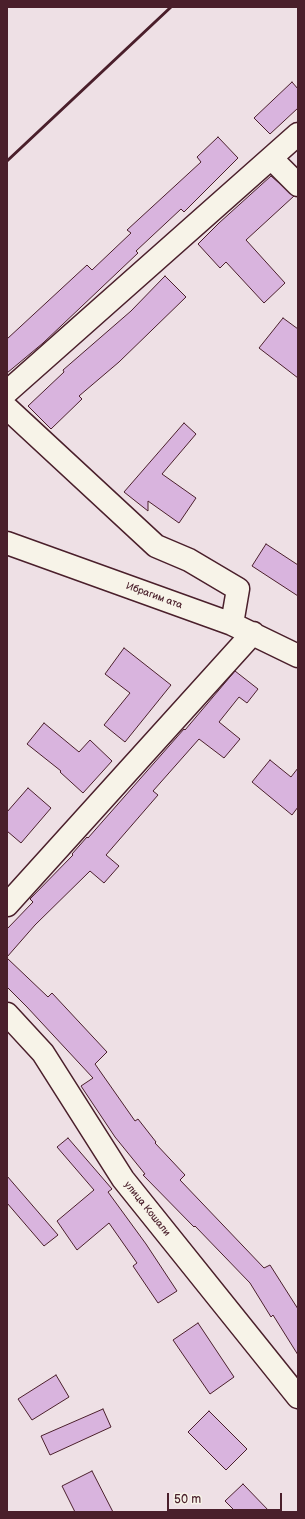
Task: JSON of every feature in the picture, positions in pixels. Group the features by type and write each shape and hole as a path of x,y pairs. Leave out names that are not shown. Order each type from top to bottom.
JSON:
{"street":[{"path":"7,392 298,134"},
{"path":"271,158 298,185"},
{"path":"7,408 156,546 189,560 238,589 232,624"},
{"name":"Ибрагим ата","path":"7,543 232,624 298,656"},
{"path":"7,905 253,633"},
{"name":"улица Кошали","path":"7,1014 43,1053 123,1179 298,1398"}],"building":[{"path":"292,82 298,89 298,108 270,134 254,118"},
{"path":"218,137 238,158 184,212 181,209 136,251 138,253 43,343 7,373 7,339 87,265 92,270 131,233 127,230 201,162 197,157"},
{"path":"271,176 294,196 246,240 285,283 264,303 226,262 220,268 198,244"},
{"path":"165,276 186,297 119,362 79,396 82,399 51,429 28,406 64,372 63,370 131,311"},
{"path":"283,318 298,329 298,378 259,348"},
{"path":"184,423 196,434 162,474 196,498 179,523 148,501 148,511 124,492"},
{"path":"266,544 298,565 298,596 252,566"},
{"path":"124,648 171,685 125,742 104,725 130,693 105,674"},
{"path":"235,671 258,689 247,703 239,697 219,722 240,739 224,758 199,739 153,791 158,795 106,855 119,866 104,883 90,871 35,925 7,957 7,929 33,902 30,899 73,855 72,854 87,837 88,838 184,729 185,730"},
{"path":"44,723 79,752 90,740 112,761 83,793 60,772 61,771 27,744"},
{"path":"270,760 291,777 298,768 298,807 292,815 252,782"},
{"path":"28,788 51,808 21,843 7,831 7,812"},
{"path":"7,958 48,997 52,993 107,1052 95,1064 135,1121 138,1119 156,1142 155,1143 185,1175 180,1180 264,1268 270,1265 298,1309 298,1355 273,1315 271,1317 250,1283 143,1175 145,1174 115,1137 81,1086 93,1078 7,987"},
{"path":"68,1138 112,1189 108,1192 146,1244 177,1291 158,1303 133,1266 137,1263 109,1223 77,1250 57,1221 94,1190 57,1147"},
{"path":"7,1176 58,1235 44,1246 7,1203"},
{"path":"198,1323 234,1377 210,1394 173,1340"},
{"path":"56,1375 69,1397 32,1420 18,1399"},
{"path":"103,1409 111,1427 50,1455 41,1436"},
{"path":"209,1411 247,1449 226,1470 188,1432"},
{"path":"92,1471 113,1512 75,1512 62,1486"},
{"path":"243,1484 270,1512 236,1512 225,1501"}],"railway":[{"path":"7,161 171,7"}]}
